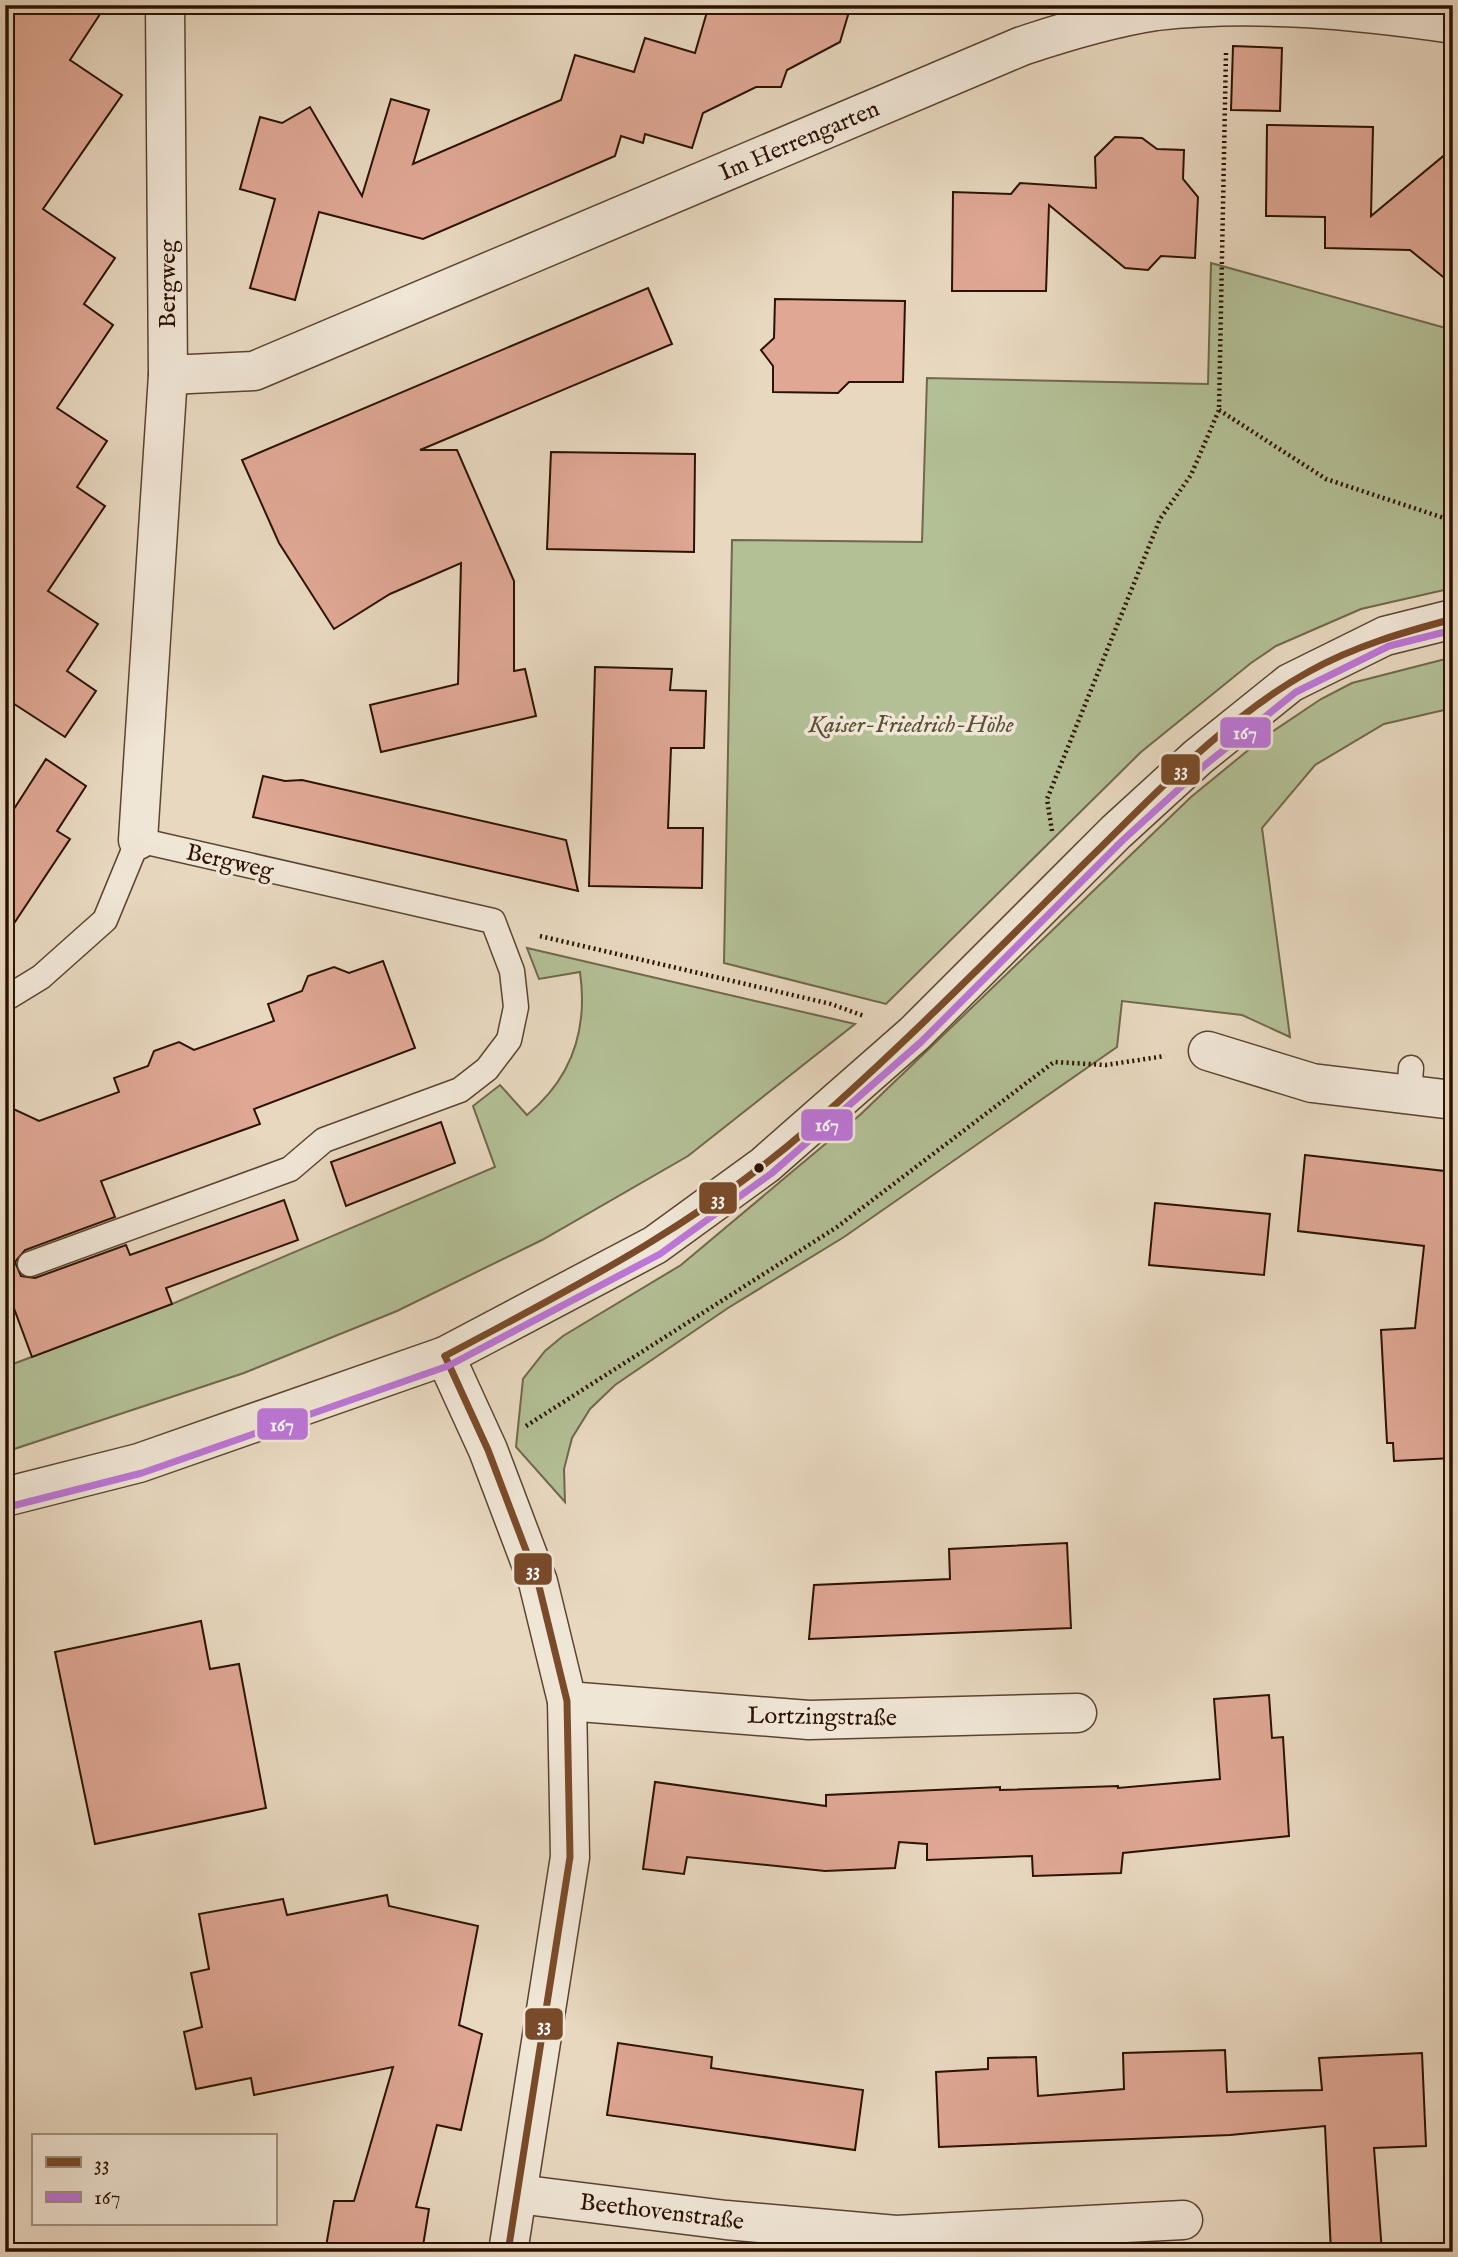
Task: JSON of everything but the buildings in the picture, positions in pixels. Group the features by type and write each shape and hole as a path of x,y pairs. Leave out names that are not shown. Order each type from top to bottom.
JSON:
{"street":[{"name":"Bergweg","path":"138,840 168,375 165,5"},
{"name":"Im Herrengarten","path":"168,375 254,371 1022,46 1090,24 1158,11 1227,6 1285,6 1377,13 1453,24"},
{"path":"5,1497 139,1463 445,1356 654,1245 765,1165 914,1034 1061,887 1198,757 1290,683 1385,636 1453,619"},
{"path":"1208,1051 1312,1083 1410,1082 1453,1100"},
{"path":"445,1356 488,1450 538,1582 567,1701 570,1857 508,2252"},
{"name":"Lortzingstraße","path":"567,1701 810,1720 1077,1713"},
{"name":"Beethovenstraße","path":"518,2194 726,2220 896,2235 1182,2220"}],"lane":[{"name":"Bergweg","path":"138,840 492,921"},
{"path":"5,999 41,977 105,919 138,840"},
{"path":"30,1264 290,1169 324,1140 460,1090 487,1069 509,1040 516,1007 512,971 492,921"}],"path":[{"path":"1061,887 1047,799 1160,519 1191,475 1219,410 1227,6"},
{"path":"1219,410 1326,479 1453,521"},
{"path":"492,921 533,935 831,1004"},
{"path":"488,1450 837,1227 1054,1062 1105,1065 1208,1051"}],"green space":[{"name":"Kaiser-Friedrich-Höhe","path":"1211,263 1453,330 1453,588 1361,609 1276,646 1251,663 1141,752 886,1004 724,963 732,540 922,542 927,378 1208,384"},
{"path":"1453,657 1453,708 1384,724 1315,765 1262,828 1290,1037 1242,1015 1122,1001 1117,1047 844,1237 728,1308 615,1385 590,1409 572,1438 564,1469 565,1502 516,1447 523,1379 545,1351 563,1336 681,1265 861,1114 1191,797 1263,738 1321,699 1352,683"},
{"path":"527,948 855,1024 688,1156 542,1240 397,1311 244,1373 5,1452 5,1367 172,1304 495,1167 473,1106 500,1085 527,1115 543,1101 566,1069 579,1033 582,993 580,972 539,979"}],"transit line":[{"name":"33","path":"445,1356 634,1252 680,1224 767,1162 882,1062 1169,780 1251,710 1280,689 1344,654 1453,619"},
{"name":"167","path":"8,1507 142,1473 448,1366 660,1254 772,1173 921,1042 1123,840 1205,765 1296,692 1389,646 1453,630"},
{"name":"33","path":"445,1356 488,1450 538,1582 567,1701 570,1857 508,2252"}]}
